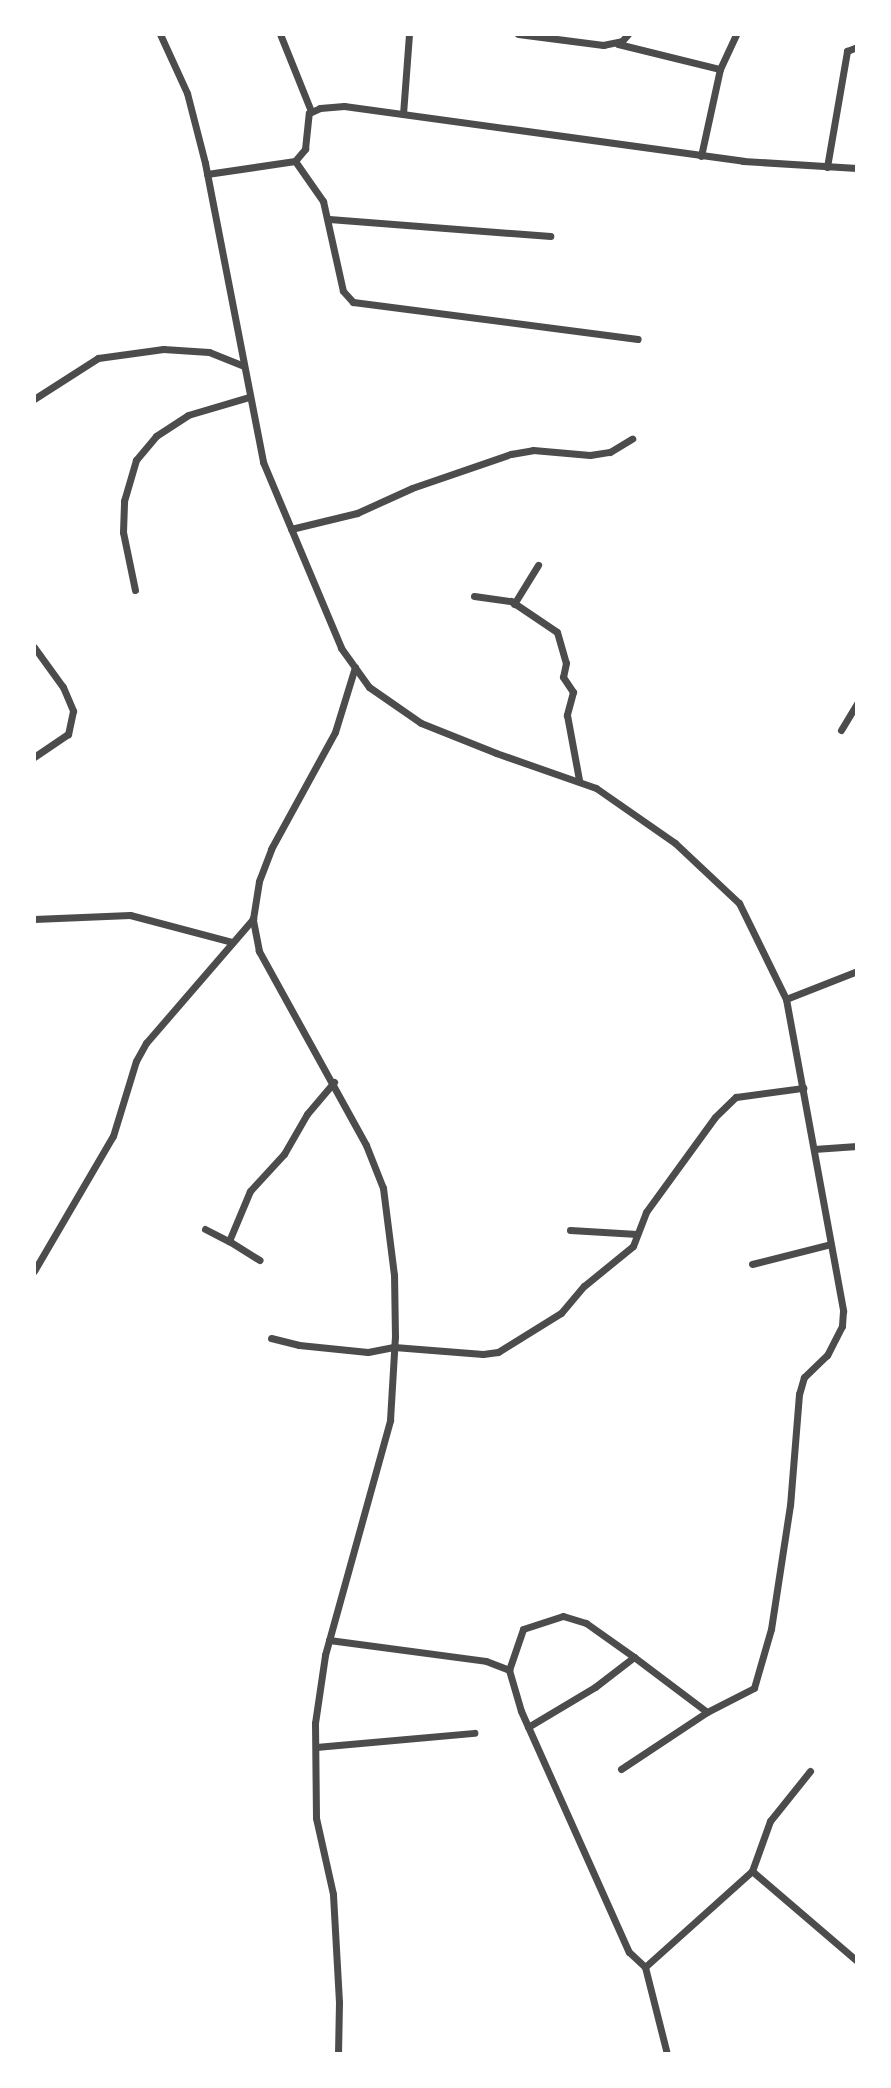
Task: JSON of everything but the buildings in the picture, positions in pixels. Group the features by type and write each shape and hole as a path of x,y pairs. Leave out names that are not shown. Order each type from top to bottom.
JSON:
{"street":[{"path":"160,34 187,93 207,174 263,462 341,648 369,687 421,723 596,788 675,843 739,903 769,958 786,999 843,1311 842,1326 827,1355 804,1377 799,1394 790,1505 771,1629 754,1688 707,1712 621,1769"},
{"path":"207,174 295,161 305,149 311,111 280,34"},
{"path":"403,114 409,34"},
{"path":"518,34 616,43 720,69"},
{"path":"616,43 628,34"},
{"path":"701,156 720,69 736,34"},
{"path":"827,167 847,51 857,47"},
{"path":"311,111 344,106 701,156 857,168"},
{"path":"295,161 311,180 329,219 343,291 353,302 638,339"},
{"path":"329,219 550,236"},
{"path":"34,399 98,358 163,349 209,352 243,366"},
{"path":"135,590 123,532 124,501 136,460 156,436 188,415 249,397"},
{"path":"291,529 357,513 412,488 511,454 533,450 590,455 610,452 632,439"},
{"path":"514,604 538,565"},
{"path":"474,596 514,604 557,632 566,663 563,677 573,692 567,715 579,780"},
{"path":"34,647 63,687 73,711 68,734 34,757"},
{"path":"338,2054 339,2002 333,1894 316,1818 315,1723 329,1640 390,1420 394,1275 383,1188 334,1082 259,951 253,919 259,881 271,849 335,732 355,667"},
{"path":"841,730 857,703"},
{"path":"34,919 130,915 232,942"},
{"path":"34,1271 113,1136 136,1061 146,1043 253,919"},
{"path":"786,999 857,971"},
{"path":"229,1241 250,1191 284,1154 307,1114 334,1082"},
{"path":"271,1338 299,1345 368,1352 394,1347 483,1354 498,1352 561,1313 584,1286 633,1246 646,1212 715,1117 736,1097 803,1088"},
{"path":"814,1149 857,1146"},
{"path":"205,1229 259,1260"},
{"path":"570,1230 637,1234"},
{"path":"752,1264 831,1244"},
{"path":"667,2054 645,1967 629,1952 528,1727 509,1670 523,1629 563,1616 586,1623 707,1712"},
{"path":"329,1640 486,1661 509,1670"},
{"path":"528,1727 595,1687 634,1657"},
{"path":"316,1747 474,1733"},
{"path":"645,1967 752,1871 770,1821 810,1771"},
{"path":"752,1871 856,1960"}]}
